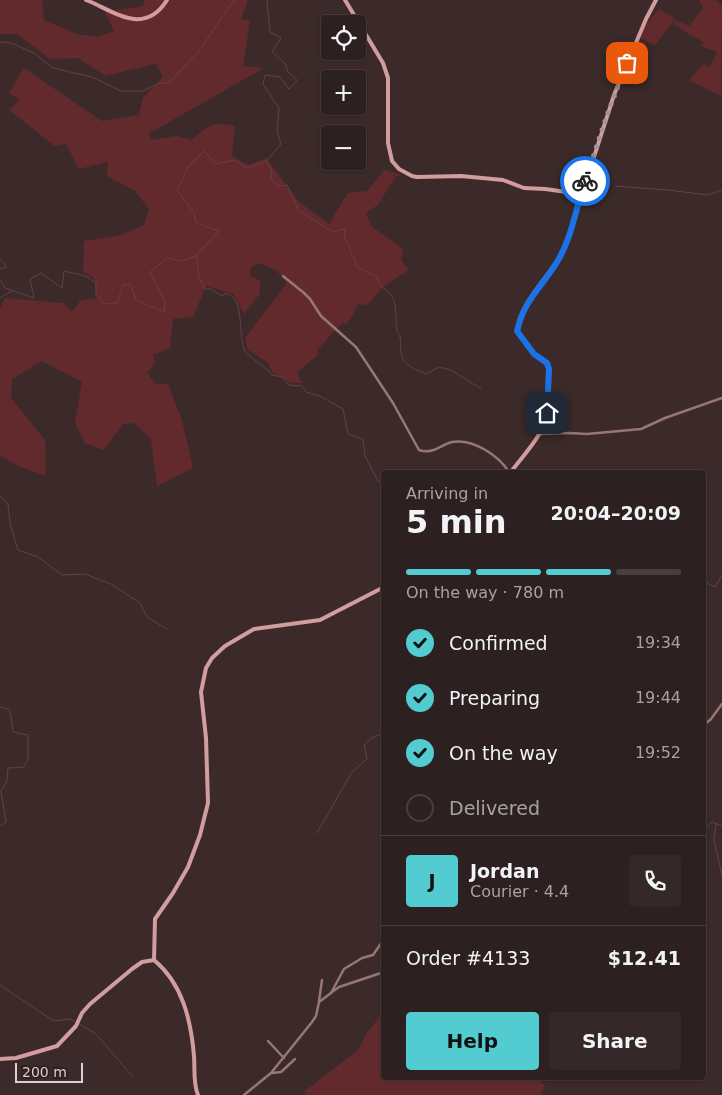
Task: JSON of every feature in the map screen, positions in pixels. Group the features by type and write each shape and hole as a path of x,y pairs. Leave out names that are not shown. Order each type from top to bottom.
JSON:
{"street":[{"path":"86,0 118,16 136,20 150,16 160,9 167,0"},
{"path":"345,0 383,63 388,78 388,143 392,161 399,169 418,177 461,176 504,180 524,188 581,194"},
{"path":"511,470 544,425 547,413 549,369 547,363 534,354 517,331 526,305 558,262 564,250 614,95 656,0"},
{"path":"572,193 583,187"},
{"path":"283,276 310,299 321,316 356,347 393,403 419,450 428,452 452,442 471,444 489,452 508,470"},
{"path":"538,434 588,434 641,429 665,418 722,398"},
{"path":"154,960 155,919 188,867 200,835 208,803 206,738 201,692 206,668 212,658 225,646 254,629 320,620 381,589"},
{"path":"706,722 722,704"},
{"path":"331,993 344,969 362,958 372,955 381,943"},
{"path":"0,1059 16,1058 57,1046 78,1023 82,1013 90,1004 142,962 154,960 160,965 176,988 185,1006 192,1034 195,1080 198,1095"},
{"path":"319,1002 339,987 381,973"},
{"path":"244,1095 271,1074 312,1022 316,1016 322,980"},
{"path":"268,1041 284,1058"},
{"path":"271,1074 282,1072 295,1059"}],"shaded area":[{"path":"0,0 42,0 44,20 76,34 97,37 114,31 105,12 143,6 145,0 248,0 241,19 250,20 243,66 264,68 148,134 152,140 176,136 192,140 211,125 235,126 232,156 249,165 266,158 299,202 329,224 348,193 367,191 385,170 402,175 395,177 378,205 366,213 372,227 403,249 401,260 409,270 384,286 367,305 359,304 346,325 342,323 317,350 318,355 297,372 302,383 291,383 273,373 267,362 248,350 245,338 287,283 276,270 258,263 250,269 250,275 261,282 259,295 244,314 233,294 206,286 193,317 173,319 170,348 153,355 155,363 147,373 156,384 168,384 182,420 193,468 157,486 151,439 134,423 123,424 103,450 85,443 75,423 82,382 42,361 12,379 11,398 45,440 46,476 18,466 0,455 0,310 5,298 63,303 72,311 81,300 97,298 94,278 83,272 84,241 121,235 144,225 149,209 135,191 107,176 108,162 79,169 66,144 55,146 9,110 20,100 9,93 24,68 102,121 139,115 143,98 163,77 156,64 105,76 78,58 50,59 17,34 0,34"},
{"path":"699,0 715,0 722,6 721,96 689,80 703,65 710,67 717,52 701,46 703,42 673,24 676,20 689,26 703,8"},
{"path":"659,9 675,19 655,45 640,38 646,24"},
{"path":"381,1015 381,1080 540,1080 545,1086 540,1095 308,1095 304,1092 357,1051 367,1033"}],"waterway":[{"path":"0,42 11,43 34,53 53,68 92,77 121,91 143,91 159,83 169,83 199,51 235,0"},
{"path":"0,279 5,288 34,298 30,279 41,273 62,288 64,271 86,276 96,283 96,295 105,304 117,303 123,285 130,284 136,300 164,312 165,301 150,272 167,258 183,261 197,255 219,231 196,223 194,213 177,190 189,166 204,151 216,164 235,160 246,168 266,162 281,144 277,131 279,108 263,84 265,75 280,77 289,89 297,80 288,72 285,63 272,52 281,38 270,32 267,0"},
{"path":"267,163 272,170 271,178 277,186 287,185 299,211 333,232 345,230 344,236 358,268 376,276 381,287 391,295 395,305 401,354 406,363 426,374 439,367 451,370 481,389"},
{"path":"615,186 708,195 722,190"},
{"path":"197,256 198,273 205,289 211,289 222,296 226,293 232,296 236,302 240,317 242,342 246,352 272,375 282,377 289,385 302,386 306,392 320,396 343,409 348,434 363,439 365,456 378,481 381,482"},
{"path":"0,259 7,267 0,269"},
{"path":"0,298 12,291"},
{"path":"0,496 8,504 10,524 18,550 38,557 62,575 85,574 111,584 140,603 147,617 167,629"},
{"path":"706,583 715,587 722,575"},
{"path":"0,707 10,710 13,732 28,735 28,759 24,767 8,768 7,781 1,791 6,822 0,826"},
{"path":"317,833 352,772 367,759 364,745 373,737 381,734"},
{"path":"706,828 712,822 722,826"},
{"path":"716,824 714,840 722,875"},
{"path":"0,985 54,1021 70,1019 75,1022"},
{"path":"79,1024 96,1034 133,1077"}],"way so far":[{"path":"585,181 614,95 627,63"}],"route":[{"path":"547,413 549,369 547,363 534,354 517,331 526,305 558,262 564,250 585,181"}]}
